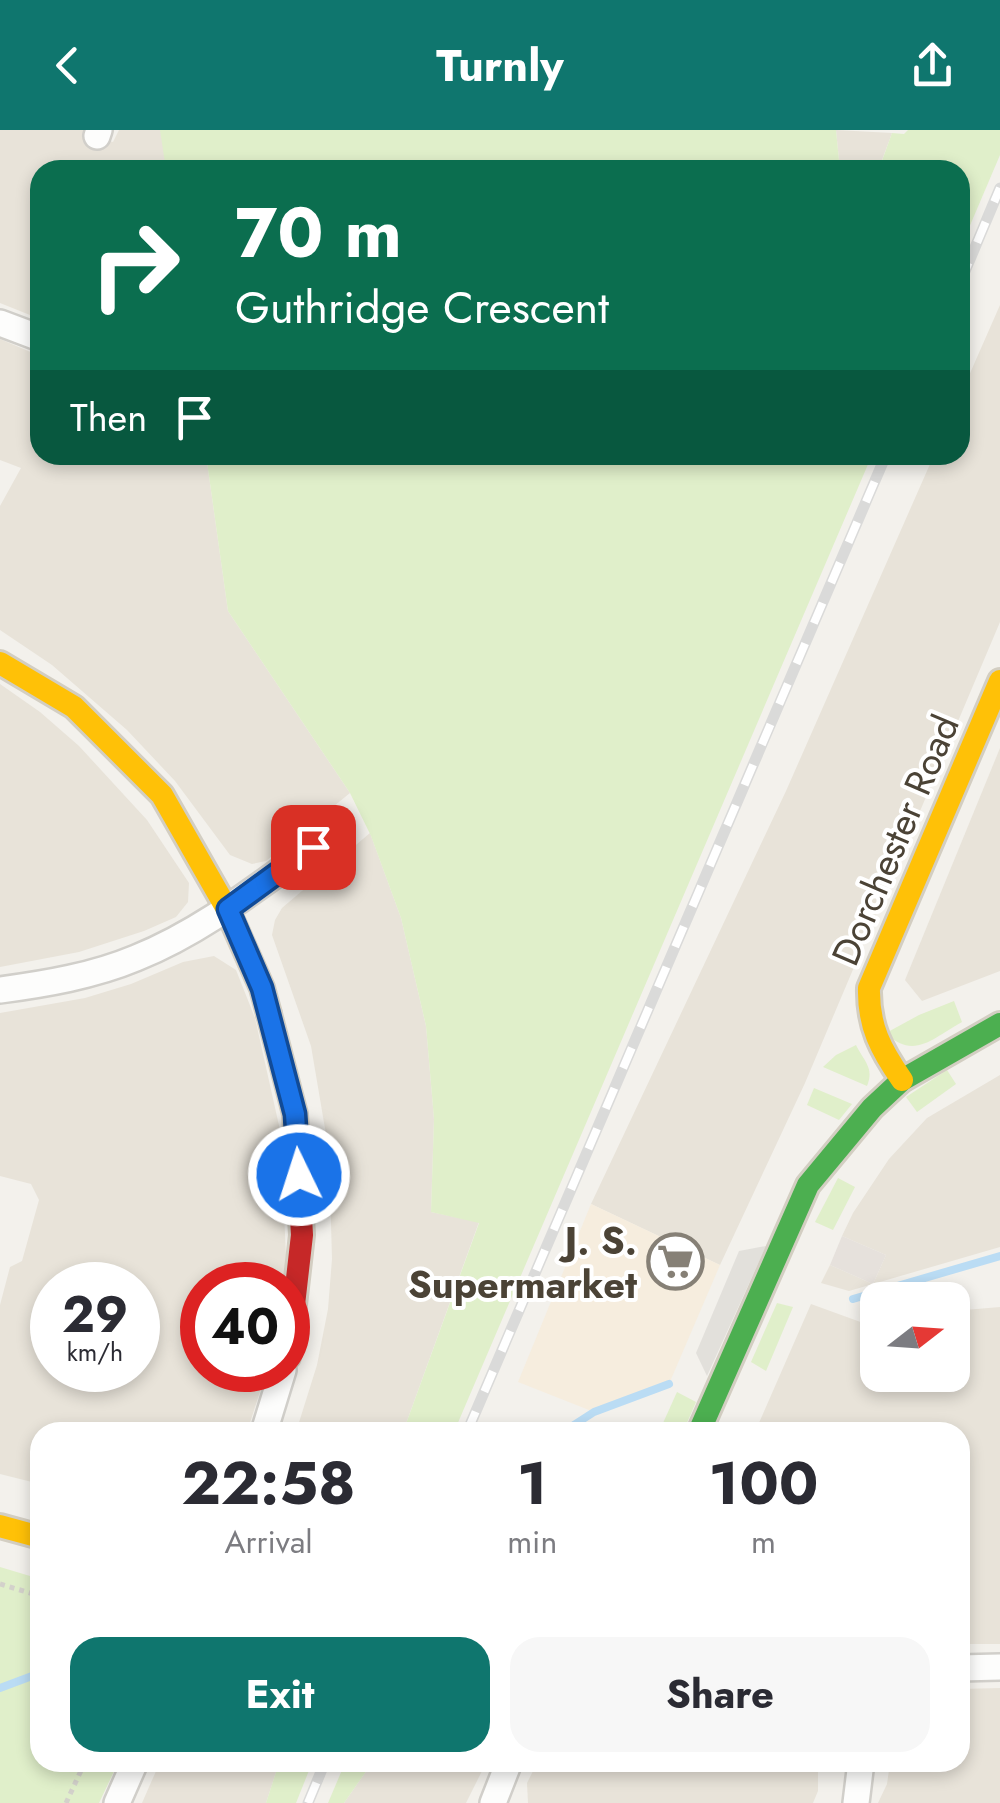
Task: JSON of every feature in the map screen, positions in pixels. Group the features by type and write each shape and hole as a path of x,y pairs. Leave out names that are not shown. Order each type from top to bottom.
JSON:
{"street":[{"path":"0,323 30,334"},
{"path":"0,662 74,707 162,795 228,909 262,988 295,1114 302,1236 300,1262"},
{"name":"Dorchester Road","path":"902,1080 871,1036 867,1015 869,988 1000,680"},
{"path":"0,990 73,978 135,959 228,909 313,847"},
{"path":"703,1422 808,1185 872,1108 902,1080 1000,1024"},
{"path":"267,1422 277,1392"},
{"path":"0,1526 30,1534"},
{"path":"970,1668 1000,1667"},
{"path":"118,1803 131,1772"},
{"path":"492,1803 505,1772"},
{"path":"856,1803 859,1772"}],"path":[{"path":"0,1584 30,1593"},
{"path":"66,1803 81,1772"}],"shaded area":[{"path":"0,130 83,130 83,134 113,142 119,130 164,130 168,160 30,160 30,315 0,303"},
{"path":"836,130 892,133 882,160 839,160"},
{"path":"1000,305 1000,622 805,1083 720,1265 591,1204 786,791 930,465 970,465 970,373"},
{"path":"0,339 30,352 30,465 207,465 228,611 350,793 266,861 252,864 230,855 175,781 127,730 52,665 0,630 0,506 21,468 0,460"},
{"path":"0,684 79,746 147,820 189,883 188,902 176,917 79,952 0,967"},
{"path":"1000,748 1000,971 922,1001 905,980"},
{"path":"370,833 401,918 426,1026 434,1119 431,1212 479,1222 407,1422 299,1422 317,1365 328,1309 332,1259 329,1152 311,1046 272,935 282,908"},
{"path":"214,956 236,970 255,1018 280,1130 285,1262 180,1262 180,1392 260,1392 250,1422 30,1422 30,1482 0,1474 0,1305 10,1267 22,1261 39,1200 31,1184 0,1176 0,1013 85,998 183,962"},
{"path":"1000,1075 1000,1247 874,1282 886,1255 842,1236 889,1159 927,1118"},
{"path":"591,1204 720,1265 669,1384 594,1412 518,1382"},
{"path":"842,1236 886,1255 874,1282 830,1265"},
{"path":"766,1246 707,1376 696,1353 739,1251"},
{"path":"830,1265 868,1282 860,1282 860,1288 849,1291 821,1283"},
{"path":"811,1304 860,1322 860,1392 970,1392 970,1310 1000,1307 1000,1644 970,1644 970,1422 759,1422"},
{"path":"1000,1688 1000,1803 878,1803 889,1772 970,1772 970,1689"},
{"path":"156,1772 276,1772 266,1803 142,1803"},
{"path":"366,1772 482,1772 466,1803 344,1803"},
{"path":"532,1772 818,1772 818,1791 813,1803 528,1803 527,1783"}],"green space":[{"path":"160,130 836,130 839,160 164,160"},
{"path":"908,130 1000,130 1000,155 970,226 970,160 882,160 892,133 904,134"},
{"path":"207,465 868,465 458,1422 407,1422 479,1223 431,1212 434,1119 426,1026 401,918 371,836 350,793 228,611"},
{"path":"954,1001 962,1022 924,1044 906,1045 886,1033 919,1015"},
{"path":"856,1045 869,1069 867,1086 823,1067"},
{"path":"947,1070 956,1084 917,1112 906,1097"},
{"path":"814,1088 852,1104 839,1120 807,1105"},
{"path":"838,1178 855,1187 833,1230 815,1222"},
{"path":"777,1303 793,1307 766,1371 751,1362"},
{"path":"677,1392 696,1402 687,1422 664,1422"},
{"path":"0,1567 30,1576 30,1772 114,1772 99,1803 0,1803"},
{"path":"276,1772 308,1772 296,1803 266,1803"},
{"path":"341,1772 366,1772 344,1803 328,1803"}],"waterway":[{"path":"853,1299 1000,1256"},
{"path":"578,1422 594,1412 669,1384"},
{"path":"0,1688 30,1677"}],"railway":[{"path":"970,259 1000,188"},
{"path":"471,1422 882,465"},
{"path":"308,1803 321,1772"}],"traffic: fast":[{"path":"703,1422 808,1185 872,1108 902,1080 1000,1024"}],"traffic: slow":[{"path":"0,663 74,707 162,795 227,909 262,988 269,1014"},
{"path":"902,1080 877,1037 869,988 1000,681"},
{"path":"0,1526 30,1534"}],"traffic: jam":[{"path":"269,1014 295,1114 302,1235 299,1262"}],"place":[{"name":"J. S. Supermarket","path":"676,1262"}],"route":[{"path":"299,1175 295,1114 262,988 228,909 313,847"}]}
